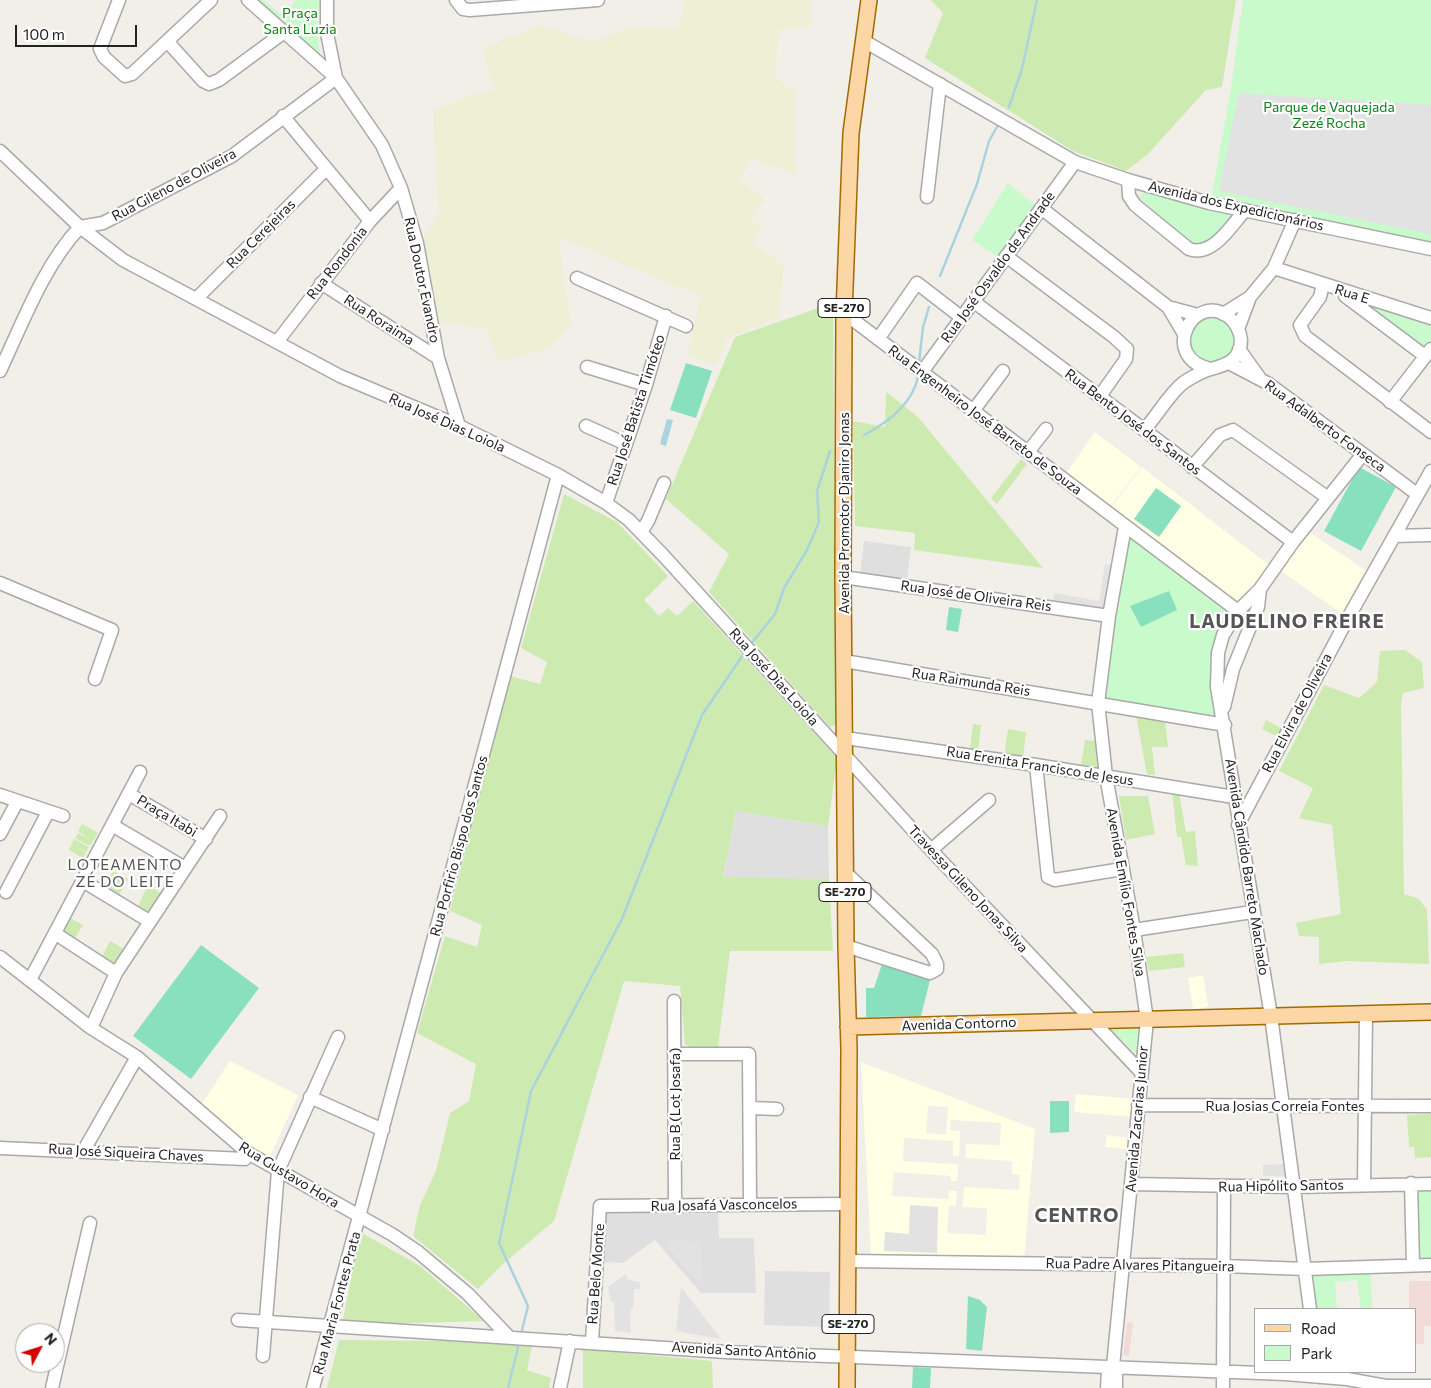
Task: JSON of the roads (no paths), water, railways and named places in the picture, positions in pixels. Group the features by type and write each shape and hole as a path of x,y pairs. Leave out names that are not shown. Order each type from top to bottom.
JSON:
{"main road":[{"name":"Avenida Promotor Djaniro Jonas","path":"848,1027 843,577 844,313 851,133 869,0"},
{"name":"Avenida Contorno","path":"848,1027 1431,1012"},
{"name":"SE-270","path":"847,1388 849,1261 848,1027"}],"street":[{"path":"119,0 100,49 104,57 125,76 132,74 211,0"},
{"path":"248,0 336,78"},
{"name":"Rua Doutor Evandro","path":"327,0 327,33 336,78 382,145 401,188 417,243 438,358 459,426"},
{"path":"457,3 463,10 470,10 546,2 598,0"},
{"path":"167,41 203,81 209,84 216,82 283,33"},
{"name":"Avenida dos Expedicionários","path":"864,41 1076,162 1128,180 1245,210 1431,249"},
{"name":"Rua Gileno de Oliveira","path":"80,227 103,223 232,156 336,78"},
{"path":"927,197 940,84"},
{"path":"283,116 370,220"},
{"name":"Rua José Dias Loiola","path":"0,151 6,165 123,260 340,376 459,426 558,475 606,503 641,532 756,656 845,756"},
{"name":"Rua José Osvaldo de Andrade","path":"922,372 1076,162"},
{"name":"Rua Cerejeiras","path":"196,299 326,169"},
{"path":"1128,180 1129,196 1135,205 1189,249 1195,251 1207,248 1217,241 1245,210"},
{"name":"Rua Rondonia","path":"277,342 370,220 401,188"},
{"path":"1041,208 1168,307 1184,334"},
{"path":"1223,314 1250,297 1274,268 1295,220"},
{"path":"0,371 29,308 66,242 80,227"},
{"path":"1006,256 1114,337 1127,350 1126,359 1100,396"},
{"name":"Rua E","path":"1274,268 1431,318"},
{"path":"577,278 686,326"},
{"name":"Rua Roraima","path":"321,282 438,358"},
{"path":"878,339 917,284 961,317"},
{"path":"1323,284 1320,297 1303,318 1300,326 1302,331 1390,402 1431,432"},
{"path":"1337,289 1428,352 1390,402"},
{"path":"1238,329 1250,297"},
{"name":"Rua Bento José dos Santos","path":"973,301 1293,542"},
{"path":"1168,307 1198,315"},
{"path":"1144,430 1183,383 1210,369 1228,364 1239,349 1241,339 1238,329 1235,323 1223,314 1210,311 1198,315 1186,326 1184,345 1188,356 1188,366 1183,383"},
{"name":"Rua Engenheiro José Barreto de Souza","path":"844,313 1238,611"},
{"name":"Rua José Batista Timóteo","path":"606,503 646,385 666,316"},
{"path":"1239,349 1259,377"},
{"path":"1188,356 1194,362 1210,369"},
{"name":"Rua Adalberto Fonseca","path":"1228,364 1259,377 1417,494"},
{"path":"587,367 646,385"},
{"path":"973,411 1003,371"},
{"path":"586,426 626,444"},
{"path":"1028,452 1046,429"},
{"path":"1192,467 1220,435 1233,430 1328,498"},
{"name":"Avenida Cândido Barreto Machado","path":"1310,1308 1271,1016 1252,912 1216,677 1218,653 1223,635 1238,611 1254,600 1260,588 1293,542 1363,454"},
{"name":"Rua Elvira de Oliveira","path":"1238,825 1348,618 1431,471"},
{"name":"Rua Porfirio Bispo dos Santos","path":"360,1217 558,475"},
{"path":"641,532 648,521 664,483"},
{"name":"Avenida Emílio Fontes Silva","path":"1125,527 1098,703 1106,776 1134,930 1147,1020"},
{"path":"1394,536 1431,536"},
{"name":"Rua José de Oliveira Reis","path":"843,577 1110,616"},
{"path":"0,583 112,630 95,679"},
{"path":"1224,721 1229,681 1254,600"},
{"name":"Rua Raimunda Reis","path":"844,661 1098,703 1224,721"},
{"name":"Rua Erenita Francisco de Jesus","path":"845,738 1036,764 1234,797"},
{"name":"Travessa Gileno Jonas Silva","path":"845,756 930,850 1140,1071"},
{"path":"1036,764 1048,877 1055,880 1122,869"},
{"path":"30,980 140,772"},
{"name":"Praça Itabi","path":"129,794 206,839"},
{"path":"0,795 63,816"},
{"path":"930,850 989,800"},
{"path":"0,834 17,802"},
{"path":"6,892 48,812"},
{"path":"91,1028 116,972 220,816"},
{"path":"112,825 185,868"},
{"path":"845,872 932,954 938,964 937,968 930,973 846,946"},
{"path":"83,881 149,921"},
{"path":"1134,930 1252,912"},
{"path":"56,934 116,972"},
{"name":"Rua Gustavo Hora","path":"0,957 91,1028 137,1057 248,1153 393,1235 443,1271 508,1336"},
{"name":"Rua B (Lot Josafa)","path":"674,1002 675,1206"},
{"path":"1364,1184 1366,1015"},
{"name":"Avenida Zacarias Junior","path":"1116,1388 1116,1371 1113,1366 1140,1071 1147,1020"},
{"path":"263,1356 278,1171 338,1037"},
{"path":"674,1054 749,1054 751,1108 750,1205"},
{"path":"84,1150 137,1057"},
{"path":"310,1098 383,1130"},
{"name":"Rua Josias Correia Fontes","path":"1138,1105 1284,1107 1431,1106"},
{"path":"751,1108 776,1109"},
{"name":"Rua José Siqueira Chaves","path":"0,1148 245,1158 248,1153"},
{"path":"1411,1183 1412,1265"},
{"name":"Rua Hipólito Santos","path":"1131,1184 1224,1187 1431,1184"},
{"path":"1223,1388 1224,1187"},
{"name":"Rua Josafá Vasconcelos","path":"600,1206 848,1204"},
{"name":"Rua Belo Monte","path":"592,1342 600,1206"},
{"name":"Rua Maria Fontes Prata","path":"313,1388 360,1217"},
{"path":"52,1388 90,1223"},
{"name":"Rua Padre Alvares Pitangueira","path":"849,1261 1123,1264 1305,1269 1431,1265"},
{"name":"Avenida Santo Antônio","path":"238,1320 266,1320 330,1328 508,1336 515,1339 592,1342 726,1352 1113,1366 1223,1373 1319,1375 1364,1385 1431,1386"},
{"path":"560,1388 570,1341"},
{"name":"Avenida Zacarias Junior","path":"1107,1388 1108,1371 1113,1366"}],"water":[{"path":"667,419 673,420 666,446 660,444"}],"waterway":[{"path":"1009,107 1022,69 1037,0"},
{"path":"940,276 977,184 989,141 998,125"},
{"path":"919,363 923,327 929,307"},
{"path":"864,435 890,419 897,412 910,396 918,377"},
{"path":"750,645 775,614 784,588 807,550 819,522 817,491 830,451"},
{"path":"521,1334 528,1306 499,1243 531,1091 622,919 702,715 745,652"},
{"path":"508,1388 519,1343"}],"district":[{"name":"LAUDELINO FREIRE","path":"1287,622"},
{"name":"LOTEAMENTO ZÉ DO LEITE","path":"125,874"},
{"name":"CENTRO","path":"1077,1216"}],"park label":[{"name":"Praça Santa Luzia","path":"300,22"},
{"name":"Parque de Vaquejada Zezé Rocha","path":"1329,116"}]}
